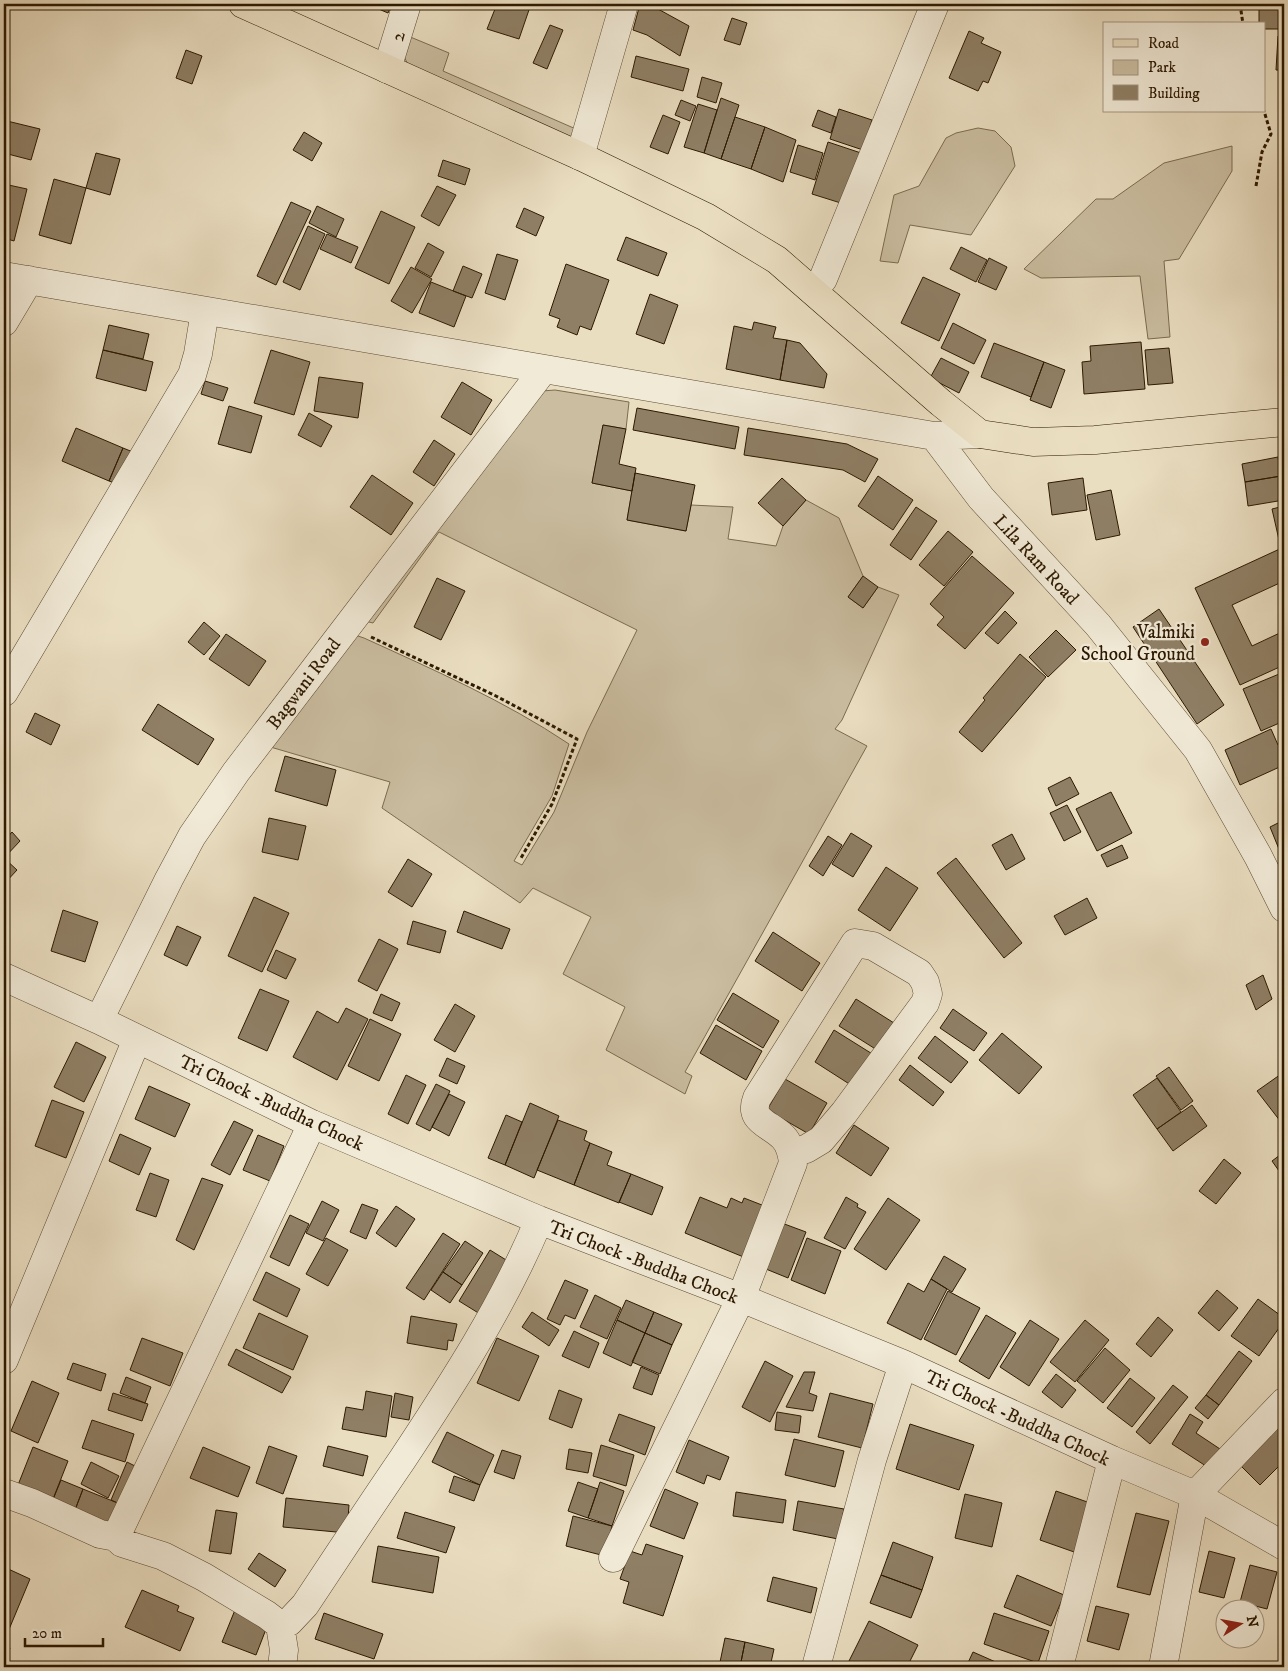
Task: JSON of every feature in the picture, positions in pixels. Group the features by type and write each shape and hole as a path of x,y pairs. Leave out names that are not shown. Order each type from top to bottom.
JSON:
{"main road":[{"path":"243,4 580,156 706,217 777,260 980,434 1033,442 1095,440 1284,422"}],"street":[{"name":"2","path":"387,69 407,4"},
{"path":"580,156 624,4"},
{"path":"813,290 823,279 935,4"},
{"path":"4,322 16,278 934,436 980,434"},
{"path":"4,692 192,375 198,354 205,311"},
{"name":"Bagwani Road","path":"98,1020 192,836 236,772 346,626 544,369"},
{"name":"Lila Ram Road","path":"934,436 981,498 1098,625 1198,750 1258,856 1284,908"},
{"path":"612,1558 741,1298 793,1163 788,1143 757,1117 754,1110 757,1098 855,943 873,946 919,973 925,982 928,994 925,1003 822,1140 806,1149 792,1153"},
{"name":"Tri Chock -Buddha Chock","path":"4,976 137,1038 312,1124 539,1220 741,1298 903,1364 1112,1460 1195,1495 1284,1546"},
{"path":"4,1360 137,1038"},
{"path":"116,1537 312,1124"},
{"path":"280,1625 289,1622 304,1605 433,1414 488,1324 522,1262 539,1220"},
{"path":"816,1667 872,1460 903,1364"},
{"path":"1163,1667 1195,1495 1284,1402"},
{"path":"1059,1667 1112,1460"},
{"path":"4,1493 32,1503 100,1534 116,1537 122,1543 163,1556 204,1577 268,1615 280,1625 284,1650 282,1667"}],"path":[{"path":"1240,4 1243,22"},
{"path":"1256,186 1262,152 1271,134 1264,112"},
{"path":"346,626 488,692 577,739 552,804 521,858"}],"green space":[{"path":"408,36 449,53 443,71 585,133 570,138 409,67 402,52"},
{"path":"978,128 995,131 1011,147 1015,166 971,235 910,225 898,263 880,261 894,195 919,186 946,138 956,133"},
{"path":"1232,146 1232,171 1179,259 1164,261 1170,337 1148,339 1140,276 1041,278 1024,269 1096,199 1113,199 1164,163"},
{"path":"555,390 629,402 626,429 603,425 592,483 632,491 627,520 686,531 691,505 733,507 728,539 776,546 783,526 806,500 839,518 863,576 848,597 863,608 878,587 899,595 842,720 835,729 867,746 685,1072 692,1076 685,1094 606,1050 625,1007 563,974 591,917 533,888 520,903 382,808 390,782 267,746 355,635 417,662 520,714 569,744 552,796 514,861 522,865 554,812 587,732 637,630 439,532 373,623 361,620 542,391"}],"building":[{"path":"367,4 392,4 388,13"},
{"path":"497,4 531,4 519,39 487,29"},
{"path":"640,4 658,9 689,26 680,56 647,35 633,30"},
{"path":"1259,4 1284,4 1284,29 1266,29 1266,22 1259,22"},
{"path":"732,18 747,23 740,45 724,40"},
{"path":"550,25 563,30 547,69 533,63"},
{"path":"969,31 984,38 981,43 1001,52 988,83 983,81 978,91 949,78"},
{"path":"1278,36 1284,36 1284,70 1276,70"},
{"path":"186,50 202,56 192,84 176,78"},
{"path":"636,56 689,69 683,91 631,77"},
{"path":"702,77 722,83 716,103 697,97"},
{"path":"721,98 739,105 721,159 704,153"},
{"path":"681,100 696,106 690,121 675,115"},
{"path":"698,104 717,110 704,153 684,147"},
{"path":"839,109 872,120 863,150 830,139"},
{"path":"818,110 836,117 831,133 812,126"},
{"path":"663,115 680,122 668,154 650,147"},
{"path":"735,117 765,127 751,169 721,159"},
{"path":"7,121 40,129 31,160 4,153 4,134"},
{"path":"765,127 796,140 783,182 751,169"},
{"path":"304,132 322,143 312,161 293,150"},
{"path":"828,142 861,153 844,204 812,194"},
{"path":"798,145 823,153 815,180 790,172"},
{"path":"96,153 120,159 110,195 86,188"},
{"path":"443,160 470,169 465,185 438,176"},
{"path":"54,179 86,188 71,244 39,235"},
{"path":"4,184 27,189 14,241 4,238"},
{"path":"437,186 456,195 439,226 421,216"},
{"path":"291,202 311,211 276,285 257,276"},
{"path":"317,206 344,219 336,237 309,223"},
{"path":"524,208 544,217 536,236 516,227"},
{"path":"381,211 415,227 389,284 355,268"},
{"path":"308,226 325,234 300,290 283,282"},
{"path":"327,234 358,247 351,263 320,249"},
{"path":"626,237 667,253 658,276 617,260"},
{"path":"428,243 444,252 431,277 415,268"},
{"path":"961,247 987,260 976,282 950,269"},
{"path":"497,254 518,260 505,300 485,293"},
{"path":"989,258 1007,267 996,290 978,282"},
{"path":"566,264 609,280 591,330 580,326 577,335 557,327 560,319 549,315"},
{"path":"463,266 482,274 472,298 453,291"},
{"path":"411,267 432,279 412,313 391,301"},
{"path":"923,277 960,294 939,341 901,323"},
{"path":"431,282 466,296 454,327 419,313"},
{"path":"650,294 678,305 664,344 636,334"},
{"path":"754,322 776,327 773,338 787,340 780,380 726,369 734,326 752,330"},
{"path":"953,323 986,340 974,364 941,348"},
{"path":"109,325 149,334 143,359 103,350"},
{"path":"787,340 800,343 827,374 824,388 780,380"},
{"path":"1141,342 1145,389 1084,394 1082,362 1091,361 1090,346"},
{"path":"994,343 1044,362 1031,397 981,377"},
{"path":"1169,348 1173,383 1148,385 1145,350"},
{"path":"103,350 153,362 146,391 96,378"},
{"path":"271,350 310,362 294,415 254,403"},
{"path":"941,358 969,372 959,393 930,378"},
{"path":"1044,362 1065,370 1051,408 1030,400"},
{"path":"319,377 363,383 358,418 314,411"},
{"path":"205,381 228,388 223,401 201,394"},
{"path":"462,382 492,400 471,435 441,417"},
{"path":"229,406 262,416 251,453 218,444"},
{"path":"637,408 739,427 735,449 633,430"},
{"path":"309,413 332,426 321,447 298,435"},
{"path":"603,425 626,429 619,464 636,468 632,491 592,483"},
{"path":"76,428 123,448 109,481 62,461"},
{"path":"748,428 847,444 878,459 865,482 843,470 744,455"},
{"path":"434,440 455,454 434,486 413,472"},
{"path":"123,448 133,452 120,485 109,481"},
{"path":"1278,457 1281,476 1245,482 1242,464"},
{"path":"635,473 695,485 686,531 627,520"},
{"path":"372,475 413,503 391,535 350,507"},
{"path":"878,476 913,500 893,530 858,506"},
{"path":"1281,476 1284,500 1248,506 1245,482"},
{"path":"782,478 806,500 783,526 758,503"},
{"path":"1083,478 1087,510 1052,515 1048,483"},
{"path":"1111,490 1120,535 1096,540 1087,495"},
{"path":"1284,506 1284,539 1279,540 1272,509"},
{"path":"916,507 937,521 911,560 890,545"},
{"path":"948,531 973,552 944,586 919,565"},
{"path":"1284,547 1284,581 1232,605 1252,646 1284,631 1284,665 1240,685 1195,588"},
{"path":"972,556 1014,593 965,649 937,625 944,617 930,604"},
{"path":"863,576 878,587 863,608 848,597"},
{"path":"437,578 465,591 441,640 414,627"},
{"path":"1159,609 1224,705 1197,724 1133,627"},
{"path":"1005,611 1017,623 998,644 985,633"},
{"path":"204,622 220,636 204,655 188,642"},
{"path":"1056,630 1076,650 1048,677 1029,657"},
{"path":"226,634 266,661 249,686 209,659"},
{"path":"1020,654 1046,677 982,752 959,732 985,700 983,698"},
{"path":"1284,672 1284,721 1261,731 1243,689"},
{"path":"158,704 214,739 198,765 142,730"},
{"path":"35,713 60,725 51,745 26,732"},
{"path":"1271,729 1278,745 1284,742 1284,765 1240,785 1225,750"},
{"path":"285,756 336,770 327,806 275,791"},
{"path":"1070,777 1079,794 1056,806 1048,788"},
{"path":"1111,792 1132,833 1097,851 1076,809"},
{"path":"1067,805 1081,832 1064,841 1050,813"},
{"path":"269,818 306,826 298,860 262,852"},
{"path":"1284,820 1284,859 1283,859 1270,827"},
{"path":"12,832 20,841 4,858 4,841"},
{"path":"851,833 872,846 853,877 832,864"},
{"path":"1012,834 1025,859 1006,870 992,845"},
{"path":"828,836 842,845 823,876 809,866"},
{"path":"1122,845 1128,858 1107,867 1101,855"},
{"path":"4,858 17,870 4,884"},
{"path":"956,858 1022,943 1004,958 937,873"},
{"path":"408,859 432,874 412,907 388,892"},
{"path":"886,867 918,888 890,931 858,910"},
{"path":"254,897 289,913 262,972 228,956"},
{"path":"1087,898 1097,918 1065,935 1054,916"},
{"path":"63,910 98,922 85,962 51,951"},
{"path":"464,911 510,929 502,949 457,932"},
{"path":"413,921 446,931 440,953 407,944"},
{"path":"177,926 201,937 187,966 164,955"},
{"path":"773,932 820,963 802,991 755,961"},
{"path":"379,939 398,949 377,991 358,981"},
{"path":"276,950 296,959 286,979 267,970"},
{"path":"1263,975 1272,999 1256,1010 1246,985"},
{"path":"260,989 289,1001 267,1051 238,1038"},
{"path":"733,993 779,1021 763,1048 717,1020"},
{"path":"381,994 400,1003 392,1021 373,1013"},
{"path":"856,999 894,1023 877,1050 839,1026"},
{"path":"455,1004 475,1016 455,1052 434,1040"},
{"path":"346,1008 368,1019 337,1080 293,1057 317,1011 338,1023"},
{"path":"953,1009 987,1033 974,1051 940,1028"},
{"path":"370,1019 401,1034 379,1081 348,1066"},
{"path":"716,1025 762,1051 746,1080 700,1053"},
{"path":"834,1030 874,1055 854,1087 815,1062"},
{"path":"1002,1033 1042,1067 1019,1094 979,1060"},
{"path":"935,1036 968,1062 951,1083 918,1058"},
{"path":"76,1042 106,1057 84,1102 54,1087"},
{"path":"447,1058 465,1066 457,1084 439,1076"},
{"path":"910,1065 944,1092 933,1106 899,1080"},
{"path":"1169,1067 1193,1101 1181,1110 1156,1076"},
{"path":"1284,1072 1284,1126 1257,1091"},
{"path":"406,1075 426,1085 408,1124 388,1114"},
{"path":"1157,1078 1181,1112 1157,1129 1133,1095"},
{"path":"785,1079 827,1103 809,1134 767,1110"},
{"path":"436,1084 450,1091 430,1131 416,1124"},
{"path":"149,1086 190,1104 175,1137 135,1119"},
{"path":"449,1094 465,1102 449,1136 432,1127"},
{"path":"52,1100 84,1112 66,1158 35,1146"},
{"path":"530,1103 559,1116 534,1178 505,1165"},
{"path":"1192,1105 1207,1126 1173,1151 1157,1129"},
{"path":"506,1115 522,1122 505,1165 488,1158"},
{"path":"558,1120 587,1131 584,1140 590,1143 574,1185 537,1170"},
{"path":"234,1121 253,1130 230,1175 211,1165"},
{"path":"854,1125 889,1148 871,1176 836,1153"},
{"path":"120,1134 151,1148 139,1175 109,1161"},
{"path":"258,1135 284,1146 270,1181 243,1170"},
{"path":"590,1143 612,1152 607,1165 631,1174 619,1203 574,1185"},
{"path":"1284,1152 1284,1178 1272,1161"},
{"path":"1224,1159 1241,1173 1216,1204 1199,1191"},
{"path":"150,1173 169,1180 156,1217 136,1210"},
{"path":"631,1174 663,1187 652,1215 619,1202"},
{"path":"202,1178 223,1185 194,1250 176,1240"},
{"path":"700,1197 727,1208 731,1198 742,1203 744,1198 767,1207 746,1258 685,1233"},
{"path":"846,1197 858,1204 857,1207 866,1212 845,1249 824,1238"},
{"path":"888,1198 920,1220 886,1270 854,1249"},
{"path":"322,1201 339,1210 323,1241 306,1233"},
{"path":"362,1204 378,1210 366,1239 350,1232"},
{"path":"396,1206 415,1219 396,1247 376,1233"},
{"path":"290,1215 309,1224 289,1266 270,1257"},
{"path":"779,1222 806,1232 788,1278 761,1267"},
{"path":"443,1233 460,1244 424,1300 406,1288"},
{"path":"326,1238 348,1250 328,1286 306,1274"},
{"path":"807,1238 841,1251 825,1294 791,1280"},
{"path":"465,1241 483,1253 462,1285 443,1272"},
{"path":"490,1250 511,1263 480,1314 459,1301"},
{"path":"944,1256 966,1269 952,1292 931,1279"},
{"path":"266,1272 300,1289 287,1317 253,1300"},
{"path":"443,1272 462,1285 450,1303 431,1290"},
{"path":"931,1279 947,1289 921,1340 887,1323 908,1283 924,1292"},
{"path":"565,1280 588,1290 575,1319 565,1315 560,1325 547,1319"},
{"path":"1217,1290 1238,1308 1219,1331 1198,1313"},
{"path":"948,1291 980,1308 956,1355 924,1339"},
{"path":"595,1295 621,1308 607,1339 580,1327"},
{"path":"1258,1299 1284,1318 1284,1321 1259,1356 1231,1336"},
{"path":"626,1300 654,1312 645,1333 617,1320"},
{"path":"532,1312 559,1330 549,1346 522,1327"},
{"path":"654,1312 682,1324 672,1345 645,1333"},
{"path":"259,1313 308,1336 293,1370 243,1348"},
{"path":"986,1315 1016,1333 989,1379 959,1361"},
{"path":"411,1316 457,1324 453,1341 448,1340 447,1350 407,1343"},
{"path":"1158,1317 1173,1330 1151,1357 1136,1344"},
{"path":"617,1320 645,1333 631,1366 603,1353"},
{"path":"1030,1320 1059,1339 1029,1386 1000,1367"},
{"path":"1085,1320 1109,1340 1075,1382 1050,1362"},
{"path":"574,1331 599,1343 589,1368 562,1356"},
{"path":"645,1333 672,1345 660,1374 632,1362"},
{"path":"142,1338 183,1353 170,1386 130,1370"},
{"path":"497,1338 539,1356 519,1401 477,1383"},
{"path":"1105,1348 1130,1370 1103,1403 1077,1381"},
{"path":"236,1349 291,1377 282,1393 228,1365"},
{"path":"1239,1351 1252,1361 1219,1405 1206,1395"},
{"path":"765,1361 793,1376 770,1422 742,1407"},
{"path":"73,1363 106,1374 101,1391 67,1379"},
{"path":"641,1367 659,1375 652,1395 633,1388"},
{"path":"804,1372 815,1372 809,1393 817,1396 813,1411 786,1407"},
{"path":"1056,1374 1076,1390 1062,1408 1042,1392"},
{"path":"126,1377 151,1387 145,1403 120,1393"},
{"path":"1130,1378 1155,1398 1132,1427 1107,1408"},
{"path":"32,1381 59,1393 38,1443 11,1431"},
{"path":"1173,1385 1188,1397 1150,1444 1136,1432"},
{"path":"559,1390 582,1399 572,1428 549,1419"},
{"path":"366,1391 392,1396 386,1437 342,1429 346,1407 363,1410"},
{"path":"113,1393 148,1404 142,1421 108,1410"},
{"path":"395,1393 413,1397 409,1420 391,1417"},
{"path":"830,1393 873,1404 862,1448 818,1437"},
{"path":"1206,1395 1219,1405 1208,1419 1195,1408"},
{"path":"777,1412 801,1416 799,1433 775,1430"},
{"path":"619,1414 655,1427 645,1455 609,1441"},
{"path":"1190,1414 1203,1422 1196,1433 1220,1449 1209,1468 1172,1444"},
{"path":"92,1420 134,1434 125,1462 82,1448"},
{"path":"1278,1423 1284,1430 1284,1461 1260,1485 1238,1463"},
{"path":"910,1424 974,1445 959,1490 896,1469"},
{"path":"447,1432 494,1455 480,1485 432,1462"},
{"path":"794,1439 844,1451 835,1487 785,1475"},
{"path":"689,1440 729,1457 720,1480 707,1475 704,1484 676,1472"},
{"path":"601,1445 634,1455 626,1486 593,1476"},
{"path":"269,1446 297,1456 283,1494 256,1483"},
{"path":"328,1446 368,1456 363,1476 323,1466"},
{"path":"33,1447 68,1461 53,1499 18,1485"},
{"path":"203,1447 250,1467 238,1497 190,1478"},
{"path":"569,1449 592,1453 588,1473 566,1469"},
{"path":"502,1450 521,1456 514,1479 494,1472"},
{"path":"91,1462 119,1476 108,1498 81,1484"},
{"path":"127,1462 135,1466 120,1504 111,1500"},
{"path":"454,1476 480,1485 474,1501 449,1492"},
{"path":"61,1480 83,1489 75,1510 52,1502"},
{"path":"578,1482 598,1489 588,1518 568,1511"},
{"path":"600,1482 624,1491 612,1526 588,1518"},
{"path":"83,1489 120,1504 111,1525 75,1510"},
{"path":"665,1489 698,1503 684,1539 650,1526"},
{"path":"1056,1491 1093,1504 1077,1553 1040,1540"},
{"path":"736,1492 786,1500 783,1523 733,1516"},
{"path":"965,1494 1002,1503 992,1547 955,1538"},
{"path":"286,1498 349,1505 347,1533 283,1527"},
{"path":"798,1501 844,1509 838,1539 793,1530"},
{"path":"216,1510 237,1513 231,1554 209,1551"},
{"path":"405,1512 455,1527 446,1553 397,1538"},
{"path":"1136,1513 1169,1521 1150,1595 1117,1587"},
{"path":"573,1516 612,1526 605,1556 566,1546"},
{"path":"893,1542 933,1557 922,1590 881,1575"},
{"path":"646,1544 683,1556 663,1616 623,1603 629,1582 620,1579 630,1551 642,1555"},
{"path":"378,1546 439,1557 433,1593 372,1582"},
{"path":"1209,1551 1235,1558 1224,1598 1199,1592"},
{"path":"259,1553 286,1570 275,1587 248,1569"},
{"path":"1250,1565 1277,1572 1267,1609 1266,1598 1241,1598"},
{"path":"4,1567 30,1579 5,1639 4,1638"},
{"path":"881,1575 922,1590 911,1618 870,1603"},
{"path":"1017,1575 1064,1595 1051,1626 1004,1607"},
{"path":"773,1577 817,1588 811,1613 767,1601"},
{"path":"142,1590 179,1606 177,1611 194,1618 180,1651 125,1627"},
{"path":"237,1605 268,1624 256,1655 222,1642"},
{"path":"1096,1606 1129,1614 1119,1650 1087,1641"},
{"path":"324,1613 383,1634 374,1659 315,1639"},
{"path":"994,1613 1049,1631 1038,1663 984,1644"},
{"path":"869,1621 918,1645 907,1667 857,1667 848,1663"},
{"path":"725,1638 745,1642 740,1667 719,1667"},
{"path":"745,1642 774,1649 770,1667 740,1667"},
{"path":"4,1645 10,1648 4,1661"},
{"path":"973,1652 1007,1667 966,1667"}],"place":[{"name":"Valmiki School Ground","path":"1205,642"}]}
